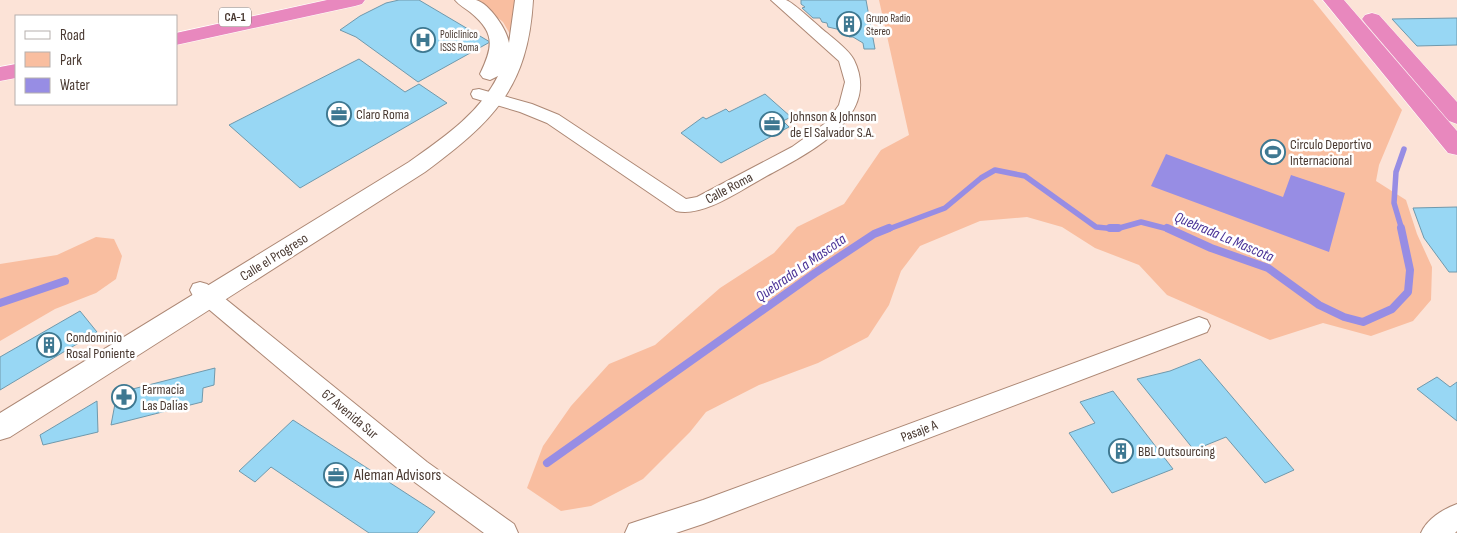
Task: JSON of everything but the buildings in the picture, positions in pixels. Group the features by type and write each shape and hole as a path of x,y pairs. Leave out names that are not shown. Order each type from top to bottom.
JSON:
{"highway":[{"name":"CA-1","path":"178,31 294,0"},
{"name":"CA-1","path":"178,40 355,0"},
{"path":"1333,0 1457,147"},
{"path":"1356,0 1457,116"},
{"path":"0,66 15,64"},
{"path":"0,74 15,71"}],"street":[{"path":"464,0 487,18 507,46"},
{"name":"Calle el Progreso","path":"0,414 417,167 452,142 487,96 504,83 507,46 524,19 524,0"},
{"name":"Calle Roma","path":"487,96 526,108 553,120 683,206 701,203 798,151 833,126 847,106 853,82 846,60 828,42 778,0"},
{"name":"Calle el Progreso","path":"0,428 205,294"},
{"name":"67 Avenida Sur","path":"205,294 418,470 505,533"},
{"name":"Pasaje A","path":"638,533 704,512 1199,326"},
{"path":"1434,533 1457,516"}],"green space":[{"path":"476,0 516,0 517,33 510,34 503,22"},
{"path":"879,0 1313,0 1402,110 1379,165 1376,181 1406,200 1417,234 1432,267 1431,300 1413,321 1371,336 1323,323 1270,340 1167,295 1139,265 1095,248 1062,227 1027,217 980,221 920,246 901,271 889,305 868,337 818,363 759,385 706,412 690,432 643,479 591,506 561,511 527,488 543,446 571,406 609,364 655,345 720,288 774,253 797,227 844,204 881,150 909,135"},
{"path":"96,237 114,239 122,256 116,279 96,293 55,309 0,341 0,264 57,255"}],"water":[{"path":"1166,154 1283,197 1291,175 1345,193 1329,252 1151,186"}],"waterway":[{"name":"Quebrada La Mascota","path":"1402,230 1394,203 1396,172 1404,149"},
{"name":"Quebrada La Mascota","path":"886,230 945,208 981,178 995,170 1025,176 1096,227 1116,229 1141,222 1171,230"},
{"name":"Quebrada La Mascota","path":"547,463 815,273 874,234 889,228"},
{"name":"Quebrada La Mascota","path":"1110,228 1118,228"},
{"name":"Quebrada La Mascota","path":"1171,230 1211,248 1268,268 1319,305 1344,317 1363,322 1392,309 1408,292 1410,270 1401,228"},
{"name":"Quebrada La Mascota","path":"0,303 65,281"}],"place":[{"name":"Grupo Radio Stereo","path":"849,24"},
{"name":"Policlinico ISSS Roma","path":"423,40"},
{"name":"Claro Roma","path":"339,114"},
{"name":"Johnson & Johnson de El Salvador S.A.","path":"772,124"},
{"name":"Circulo Deportivo Internacional","path":"1273,152"},
{"name":"Condominio Rosal Poniente","path":"49,345"},
{"name":"Farmacia Las Dalias","path":"124,397"},
{"name":"BBL Outsourcing","path":"1121,451"},
{"name":"Aleman Advisors","path":"336,475"}]}
